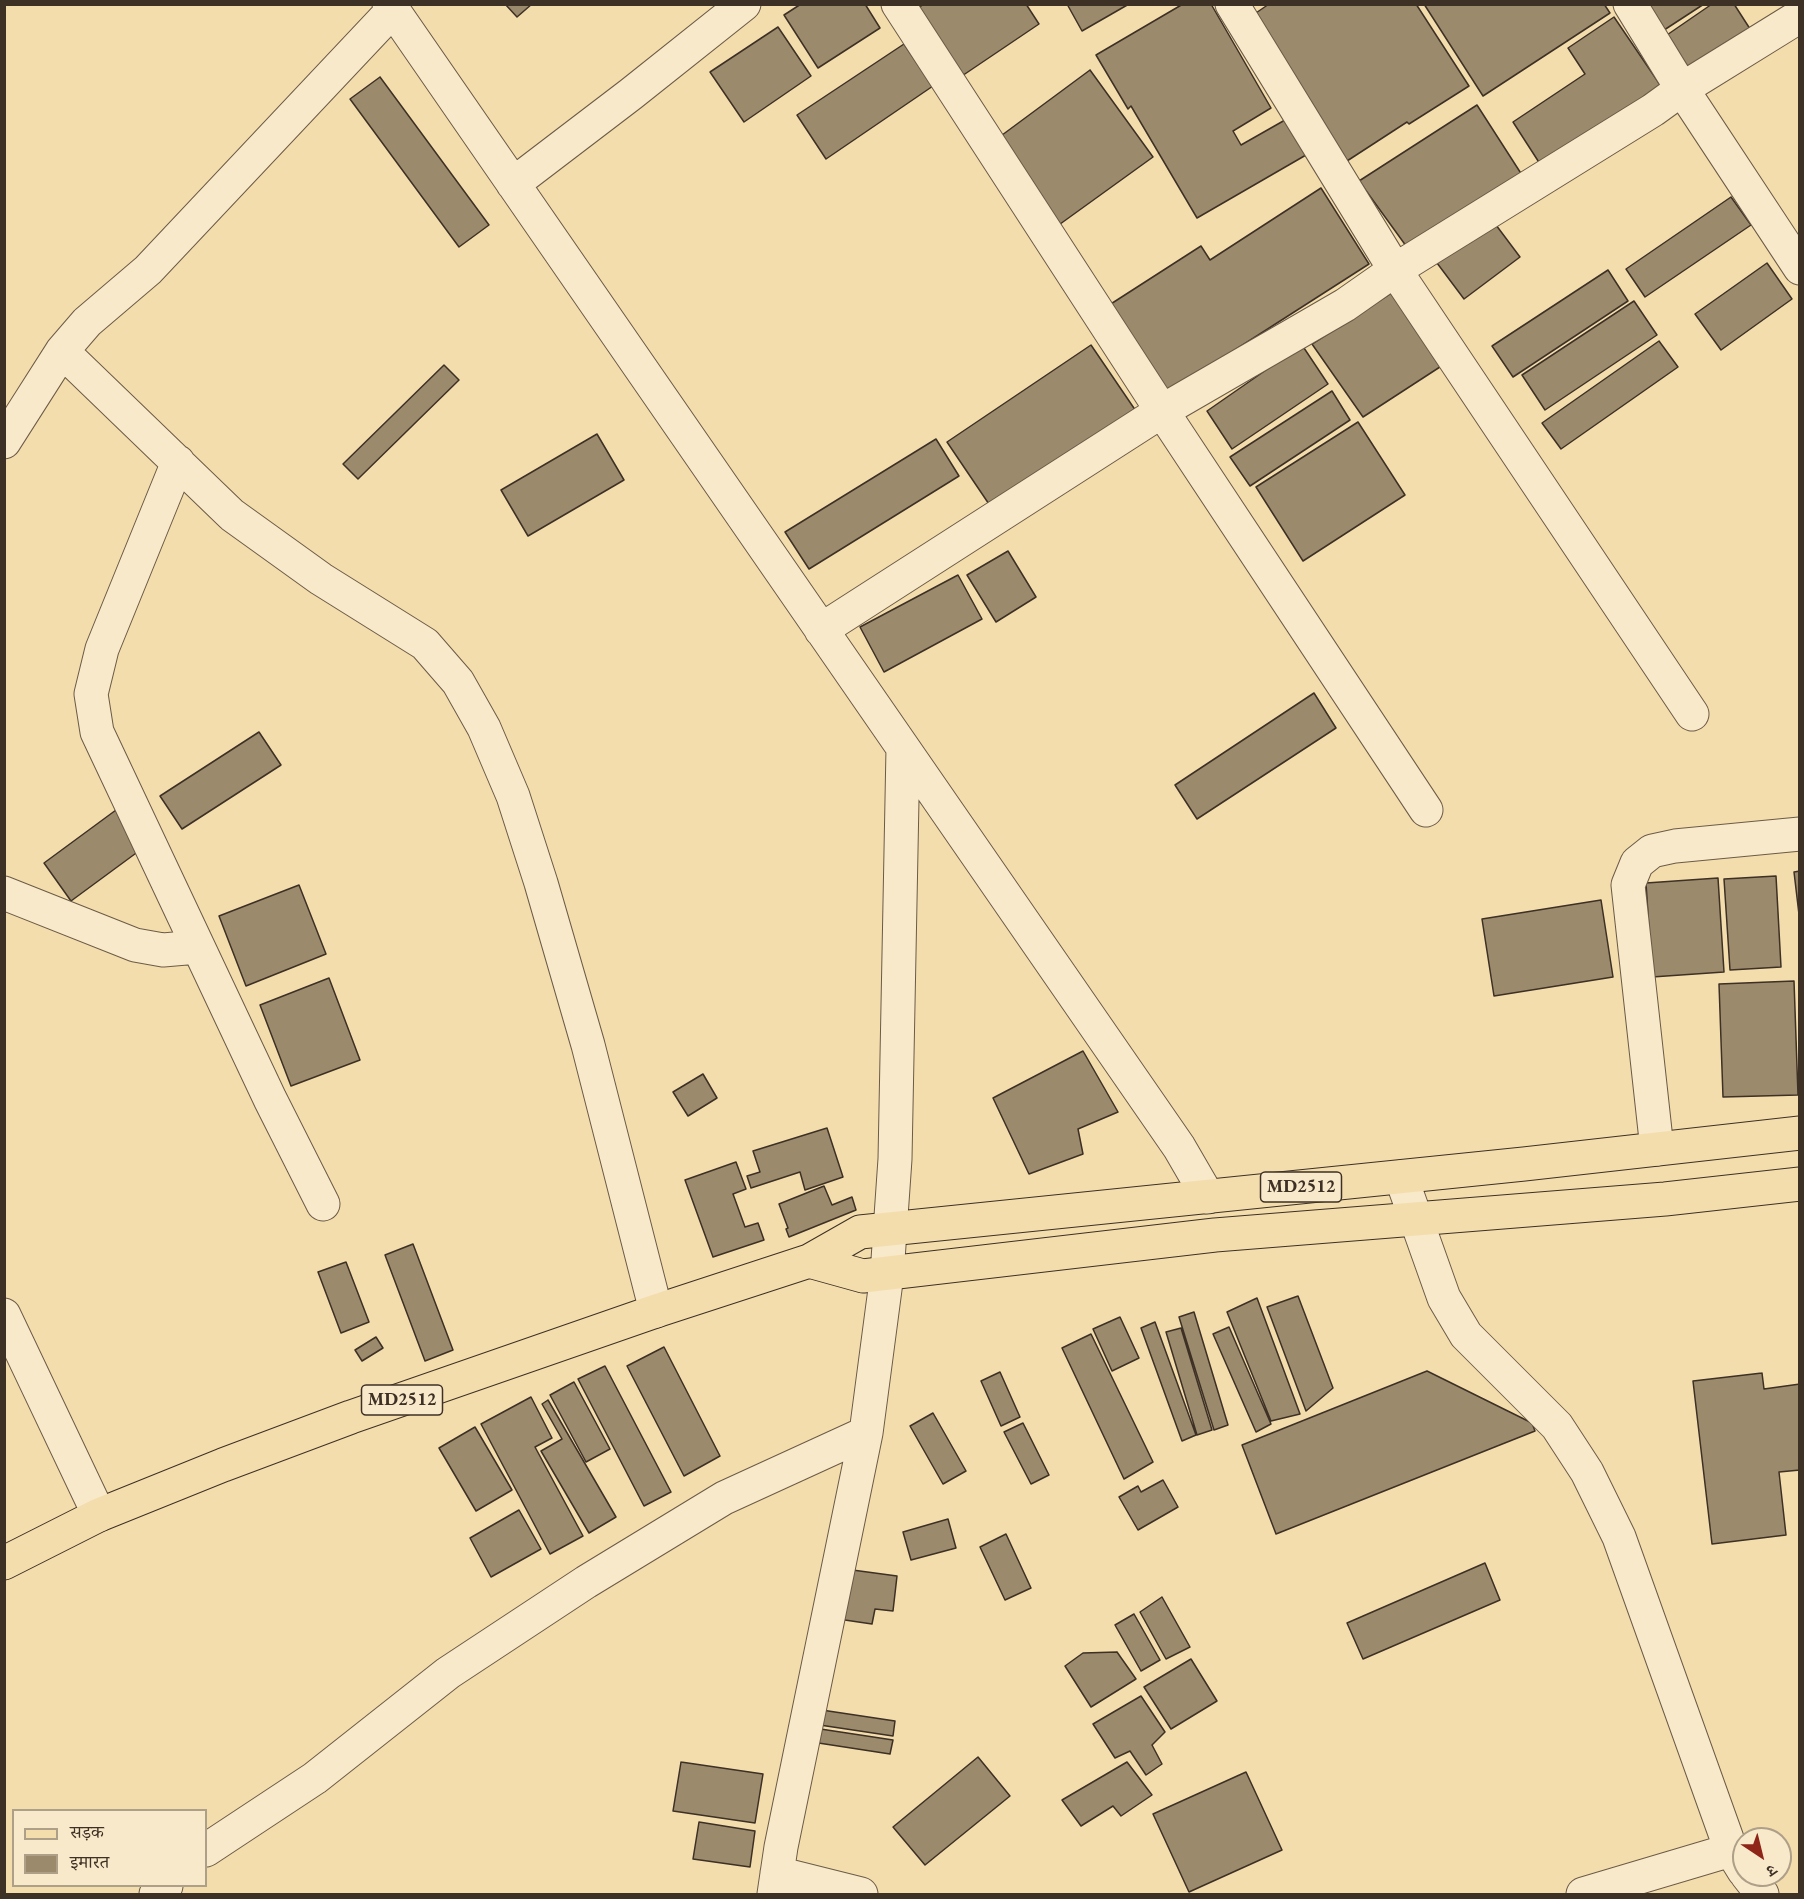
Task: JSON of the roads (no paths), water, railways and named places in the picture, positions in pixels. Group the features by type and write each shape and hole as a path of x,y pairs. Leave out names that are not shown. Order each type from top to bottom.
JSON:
{"main road":[{"name":"MD2512","path":"4,1563 99,1515 223,1465 351,1417 656,1311 809,1261 860,1232 1401,1177 1800,1132"},
{"name":"MD2512","path":"809,1261 863,1276 1215,1235 1665,1199 1800,1184"}],"street":[{"path":"513,184 744,4"},
{"path":"898,4 1162,411 1426,810"},
{"path":"1232,4 1395,270 1692,714"},
{"path":"1630,4 1682,89 1800,268"},
{"path":"4,442 62,351 87,322 148,270 391,7 1179,1147 1208,1197"},
{"path":"821,630 1162,411 1345,305 1395,270 1653,111 1682,89 1800,16"},
{"path":"62,351 232,515 321,579 425,644 458,682 484,728 513,796 542,883 588,1045 656,1311"},
{"path":"178,462 102,649 91,694 97,732 323,1204"},
{"path":"861,1894 776,1884 866,1433 887,1274 895,1159 903,748"},
{"path":"1657,1149 1629,885 1637,863 1652,851 1675,846 1800,834"},
{"path":"4,893 135,945 163,950 198,947"},
{"path":"1401,1177 1444,1298 1466,1335 1557,1426 1587,1472 1610,1518 1732,1843"},
{"path":"4,1315 99,1515"},
{"path":"207,1849 315,1778 448,1673 586,1582 724,1498 866,1433"},
{"path":"1583,1894 1732,1866"}]}
